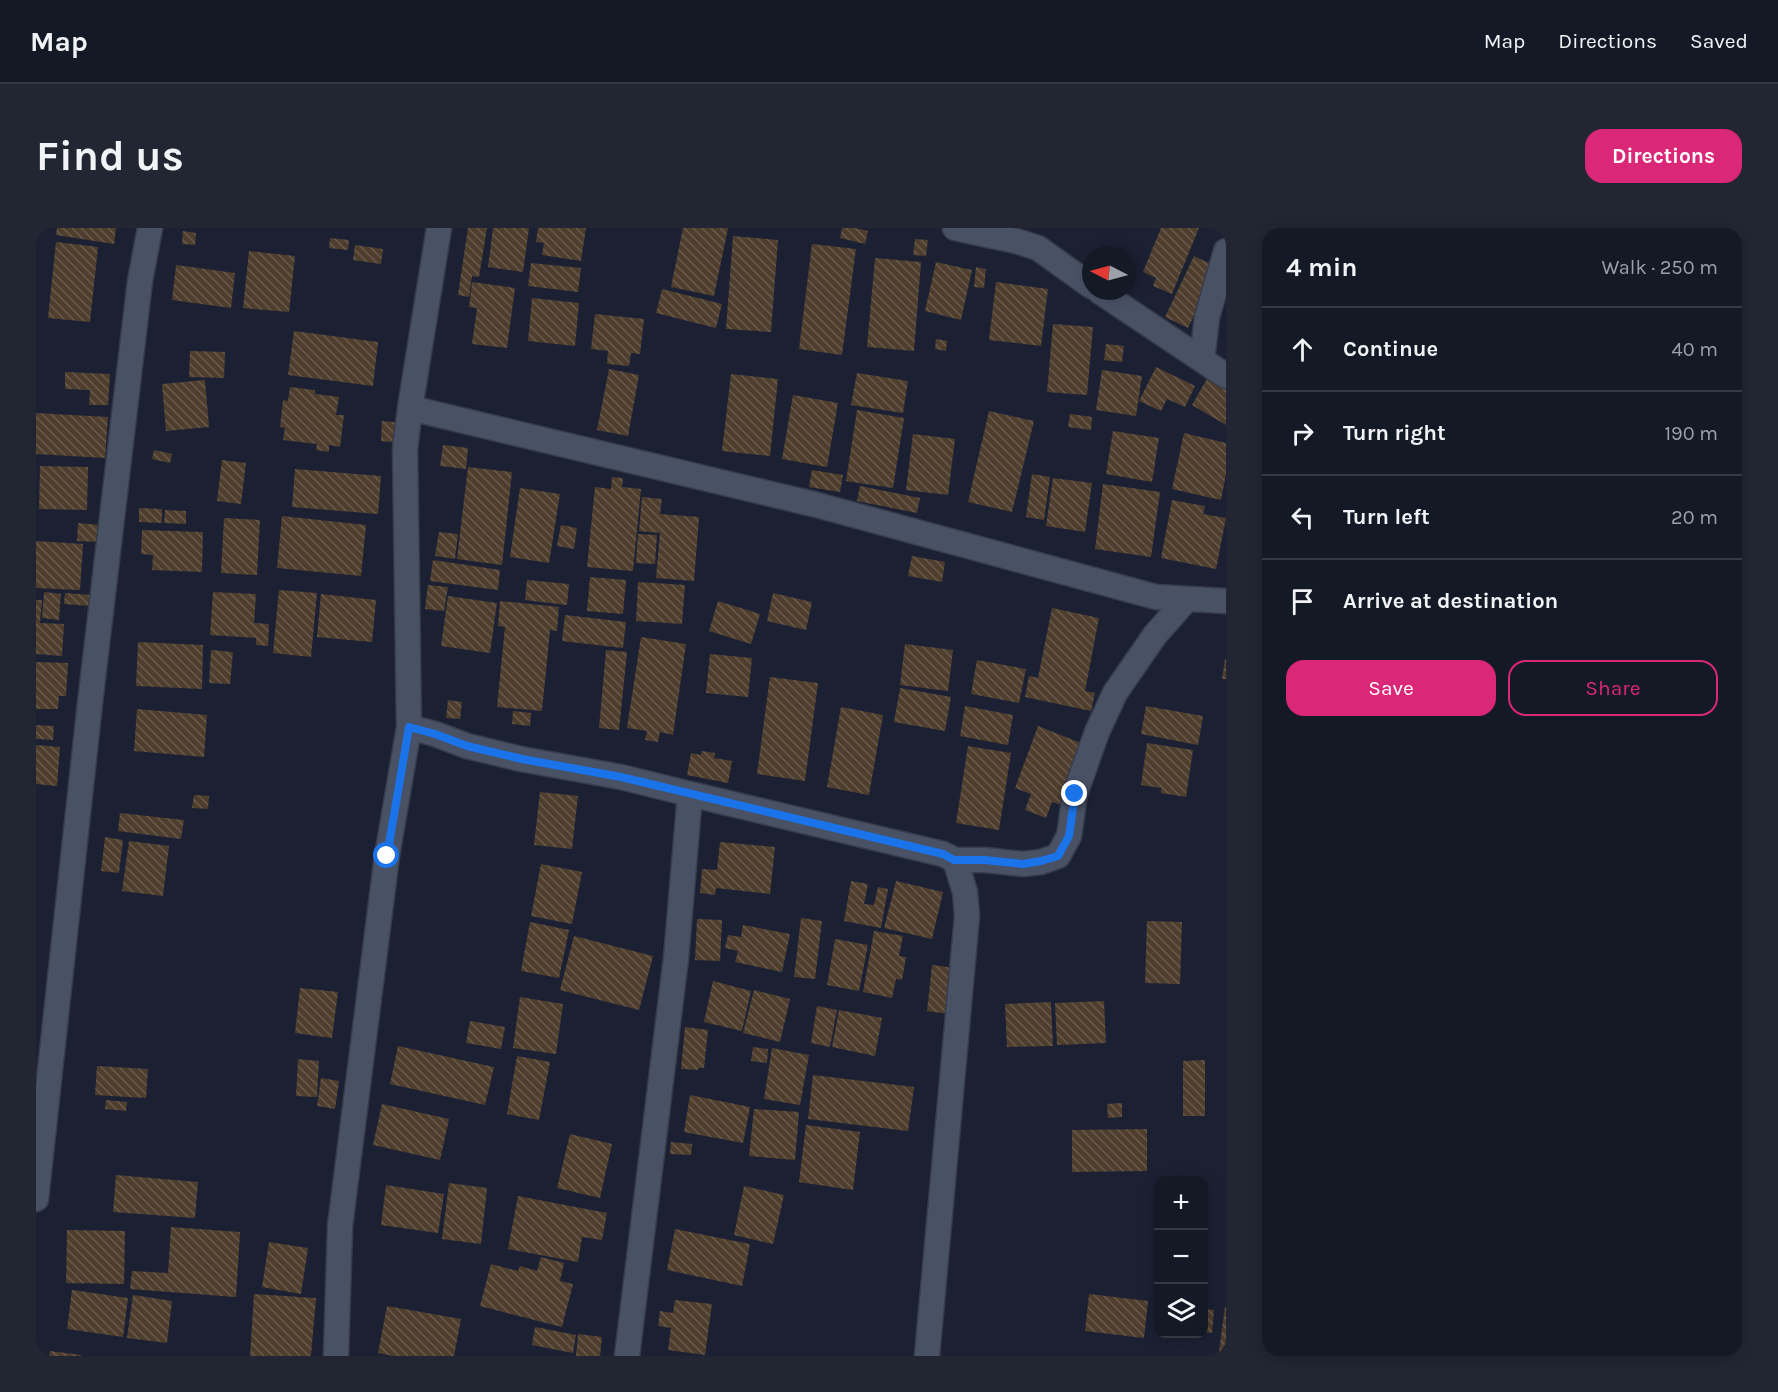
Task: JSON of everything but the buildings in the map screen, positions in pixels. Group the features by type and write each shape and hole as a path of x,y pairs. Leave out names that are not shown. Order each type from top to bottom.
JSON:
{"street":[{"path":"36,1199 93,680 140,281 150,228"},
{"path":"336,1356 340,1226 387,856 409,727 405,449 440,228"},
{"path":"955,228 1016,241 1038,249 1082,280"},
{"path":"1202,360 1207,317 1226,251"},
{"path":"1112,300 1226,376"},
{"path":"410,408 817,505 1156,597 1226,601"},
{"path":"409,727 467,746 522,759 621,777 943,854 954,860 1023,864 1058,856 1069,836 1075,794 1097,732 1115,693 1155,635 1186,600"},
{"path":"627,1356 676,958 690,794"},
{"path":"927,1356 967,916 966,892 954,860"}],"route":[{"path":"387,856 409,727 467,746 522,759 621,777 943,854 954,860 1023,864 1058,856 1069,836 1075,794"}]}
